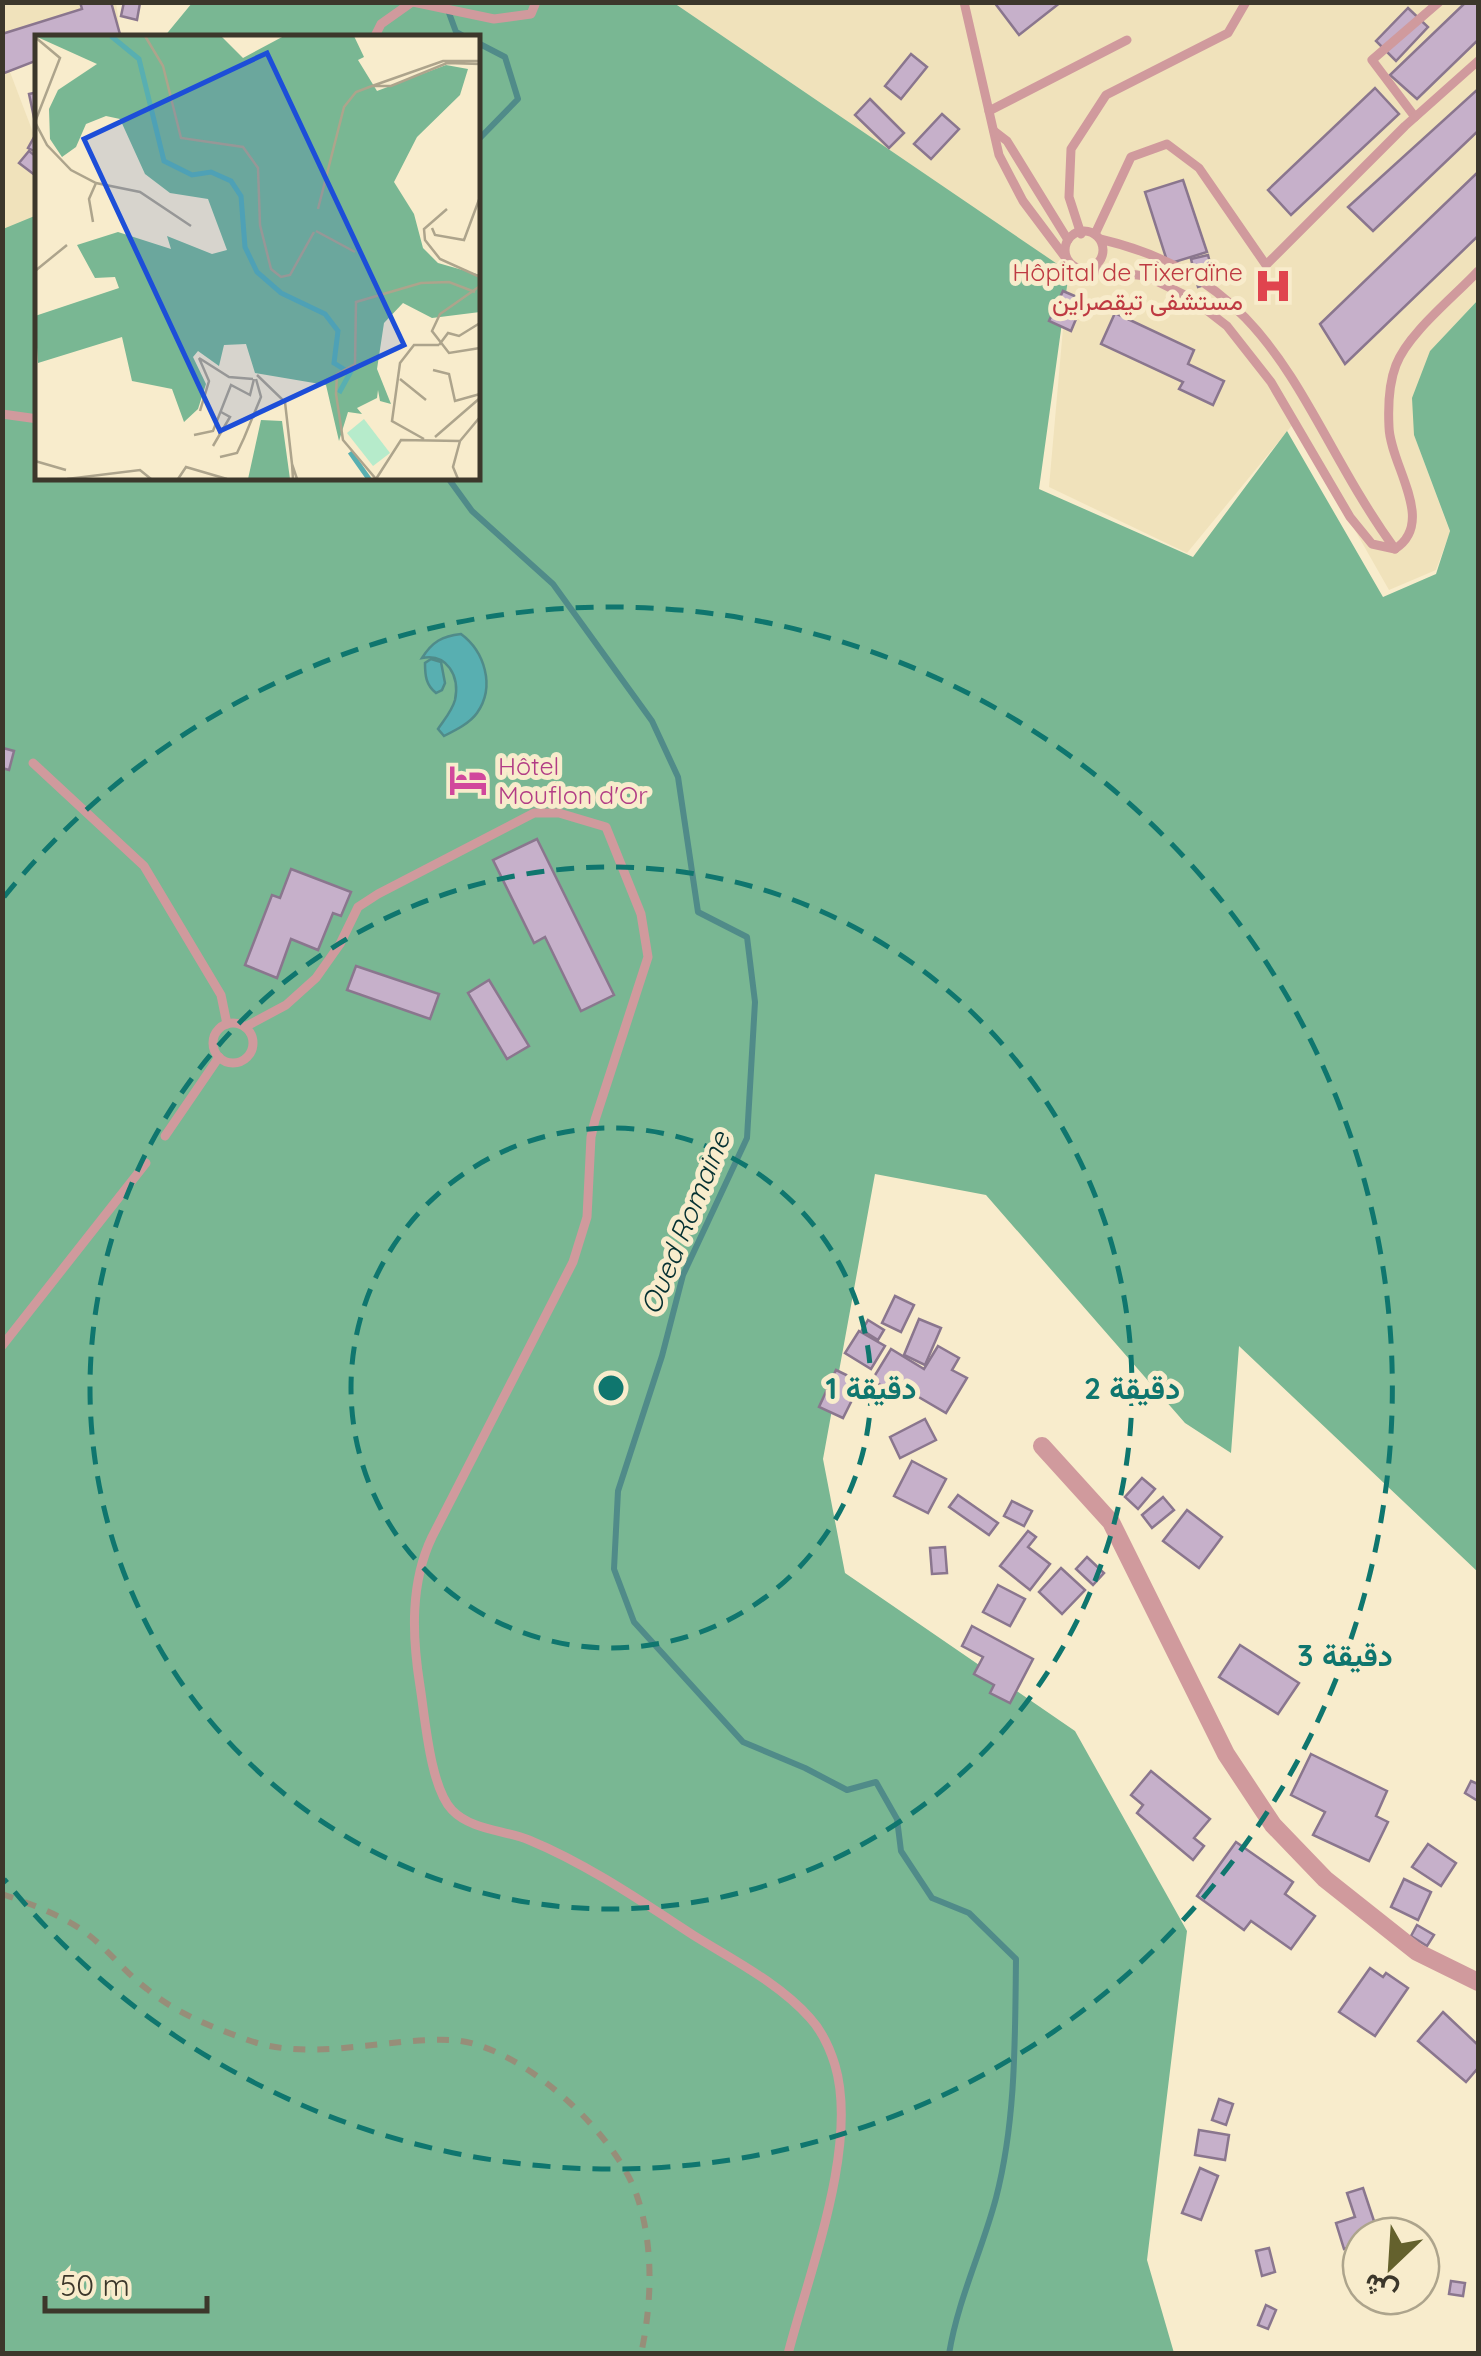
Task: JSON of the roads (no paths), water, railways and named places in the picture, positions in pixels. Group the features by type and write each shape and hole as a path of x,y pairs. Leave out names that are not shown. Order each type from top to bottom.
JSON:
{"street":[{"path":"1042,1446 1111,1522 1226,1754 1273,1825 1325,1880 1417,1952 1478,1982"}],"lane":[{"path":"376,35 381,24 413,2 494,19 531,14 536,2"},
{"path":"964,2 999,155 1022,201 1075,267 1146,276 1191,298 1226,326 1271,382 1350,517 1372,544 1395,549 1406,542 1414,525 1412,504 1395,460 1389,430 1396,364 1409,344 1478,270"},
{"path":"1081,234 1069,197 1071,149 1106,94 1228,33 1246,2"},
{"path":"1415,116 1372,60 1439,2"},
{"path":"989,111 1127,40"},
{"path":"1086,269 1100,261 1098,236 1131,157 1167,144 1199,168 1266,264 1415,116 1478,60"},
{"path":"994,131 1007,141 1068,240"},
{"path":"1066,258 1064,244 1089,230 1140,248 1227,299 1256,326 1286,366 1360,501 1395,549"},
{"path":"2,414 35,419"},
{"path":"33,763 144,866 221,995 227,1024"},
{"path":"227,1024 245,1027 286,1005 316,978 340,944 358,906 534,813 559,813 606,828 642,914 648,957 595,1120 587,1217 573,1262 418,1570 415,1602 419,1679 437,1776 452,1809 482,1827 527,1840 612,1884 768,1982 800,2008 825,2039 842,2096 841,2154 788,2354"},
{"path":"166,1136 219,1057 214,1038 227,1024"},
{"path":"219,1057 230,1062 249,1055 252,1038 245,1027"},
{"path":"2,1346 146,1163"}],"water":[{"path":"461,634 481,659 486,692 474,717 444,736 438,729 455,700 453,675 438,659 422,658 438,641"},
{"path":"431,659 441,662 445,683 436,693 426,676 425,663"}],"waterway":[{"name":"Oued Romaine","path":"445,2 456,32 462,35"},
{"name":"Oued Romaine","path":"480,44 505,57 518,99 480,138"},
{"name":"Oued Romaine","path":"449,480 472,511 553,584 652,721 678,777 698,912 747,937 755,1002 747,1138 683,1275 662,1356 618,1491 614,1569 634,1622 743,1742 847,1790 876,1782 897,1819 901,1851 932,1898 969,1913 1016,1959 1013,2080 1003,2169 949,2354"}],"railway":[{"path":"2,1894 42,1909 88,1934 138,1982 170,2006 248,2040 298,2049 452,2040 479,2045 535,2075 562,2096 609,2146 637,2196 650,2275 641,2354"}],"place":[{"name":"Hôpital de Tixeraïne مستشفى تيقصراين","path":"1273,286"},
{"name":"Hôtel Mouflon d'Or","path":"468,780"}]}
